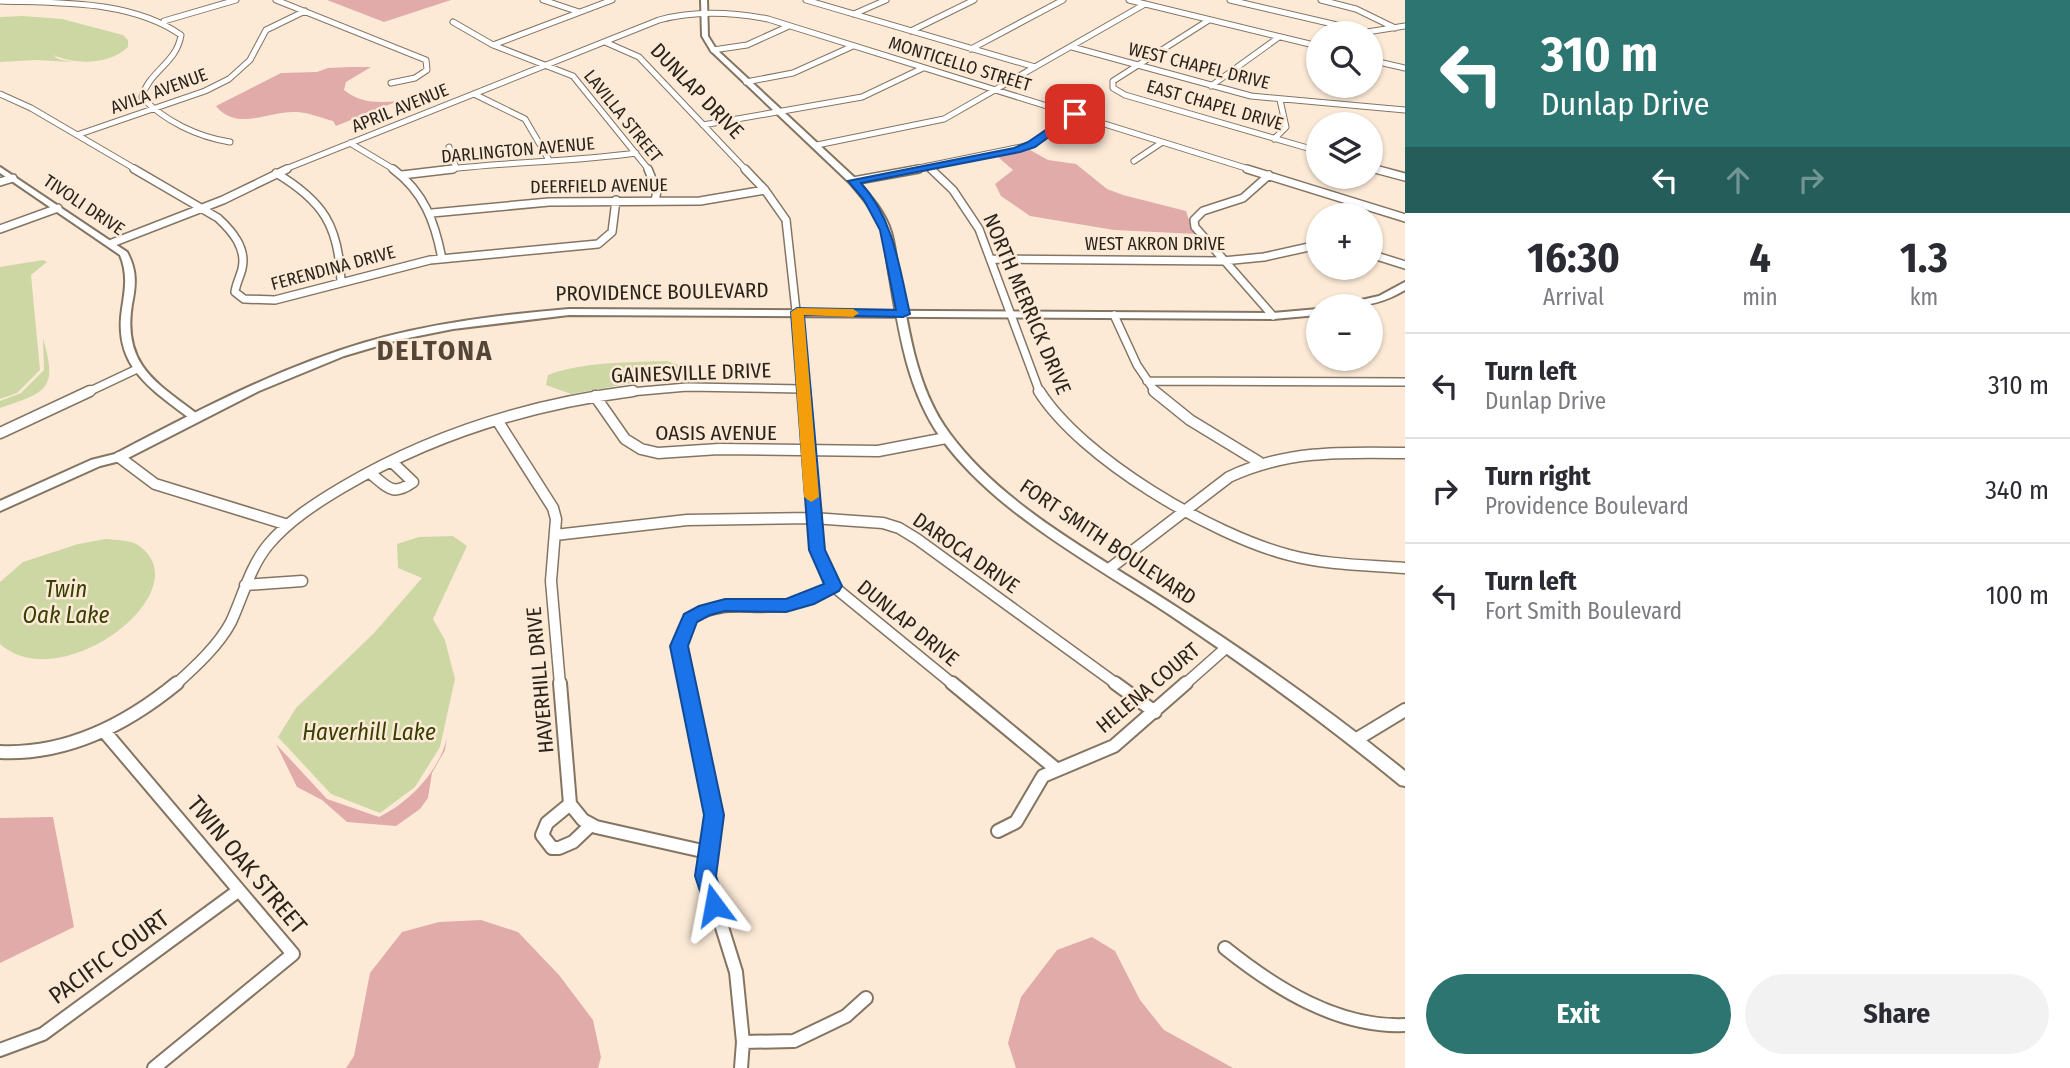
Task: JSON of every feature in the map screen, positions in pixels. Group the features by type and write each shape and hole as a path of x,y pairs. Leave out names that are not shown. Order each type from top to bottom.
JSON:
{"main road":[{"path":"1383,298 1405,285"},
{"name":"PROVIDENCE BOULEVARD","path":"0,515 105,468 119,457 289,373 341,353 414,333 470,322 569,312 1273,316 1306,313"},
{"name":"PROVIDENCE BOULEVARD","path":"0,506 96,463 119,457"}],"street":[{"path":"164,21 236,0"},
{"path":"276,0 426,60 427,70 422,74 391,83"},
{"path":"543,0 579,12"},
{"path":"493,45 612,0"},
{"path":"704,0 705,36 713,50 747,44 789,26"},
{"path":"806,0 1035,67"},
{"path":"855,14 886,0"},
{"path":"911,31 974,0"},
{"path":"971,49 1063,0"},
{"path":"1129,0 1306,43"},
{"path":"1230,0 1250,2 1367,32 1405,26"},
{"path":"1321,0 1356,9 1395,28"},
{"path":"0,2 77,2 142,14 164,21 181,35 181,46 177,56 146,81 142,97 153,108 211,141 230,142"},
{"path":"817,145 928,124 944,118 997,91 1145,4"},
{"name":"AVILA AVENUE","path":"77,135 205,91 229,79 244,69 266,30 305,11"},
{"name":"MONTICELLO STREET","path":"704,15 746,15 789,26 1405,218"},
{"name":"APRIL AVENUE","path":"111,243 202,209 276,173 669,17 704,15"},
{"path":"1137,65 1209,20"},
{"name":"LAVILLA STREET","path":"453,22 493,45 566,72 580,82 656,181 654,201"},
{"path":"1212,86 1279,37"},
{"name":"DUNLAP DRIVE","path":"605,42 639,57 765,190 786,220 797,312 813,519 817,550 833,586 1056,769"},
{"path":"746,82 793,73 853,46"},
{"name":"WEST CHAPEL DRIVE","path":"1072,47 1212,86 1280,100 1405,110"},
{"name":"FORT SMITH BOULEVARD","path":"713,50 817,145 869,199 886,230 914,368 933,419 946,438 1000,493 1037,522 1292,690 1357,739 1405,780"},
{"path":"1383,63 1405,68"},
{"name":"EAST CHAPEL DRIVE","path":"1137,65 1114,80 1113,88 1125,95 1306,148"},
{"path":"703,125 862,97 923,68"},
{"name":"FERENDINA DRIVE","path":"0,94 31,108 230,228 239,242 242,268 236,292 246,300 274,300 341,281 442,259 598,244 612,232 616,200"},
{"path":"474,94 511,110 525,120 548,160"},
{"path":"1275,139 1286,131 1288,123 1280,100"},
{"path":"853,181 1016,150 1031,145 1075,114"},
{"path":"1134,161 1161,143"},
{"path":"350,144 402,175 418,191 432,213 439,235 442,259"},
{"path":"449,147 456,169"},
{"name":"DARLINGTON AVENUE","path":"402,175 636,153"},
{"name":"NORTH MERRICK DRIVE","path":"928,166 967,208 979,229 1041,393 1056,416 1106,459 1188,510 1248,543 1290,555 1337,563 1405,568"},
{"name":"TIVOLI DRIVE","path":"0,169 124,254 131,267 132,281 123,326 124,341 137,369 196,418"},
{"path":"1383,171 1405,177"},
{"path":"276,173 303,190 329,217 341,253 341,281"},
{"path":"1269,175 1244,197 1196,216 1195,227 1273,316"},
{"path":"0,182 13,178"},
{"name":"DEERFIELD AVENUE","path":"432,213 519,203 720,199 765,190"},
{"path":"0,229 58,208"},
{"name":"WEST AKRON DRIVE","path":"990,259 1223,261 1264,257 1306,248"},
{"path":"1383,258 1405,265"},
{"path":"1114,315 1147,381 1156,393 1259,462"},
{"path":"0,433 137,369"},
{"path":"1147,381 1405,382"},
{"name":"GAINESVILLE DRIVE","path":"0,752 44,748 79,741 104,731 152,704 201,660 229,625 262,549 288,525 370,473 392,463 497,419 595,396 651,389 802,388"},
{"name":"OASIS AVENUE","path":"595,396 625,439 641,449 658,453 719,449 878,451 946,438"},
{"name":"HAVERHILL DRIVE","path":"497,419 553,508 556,519 551,581 570,804"},
{"path":"1109,569 1229,477 1259,462 1311,453 1405,453"},
{"path":"119,457 155,484 288,525"},
{"path":"370,473 394,491 409,487 412,482 410,478 392,463"},
{"name":"DAROCA DRIVE","path":"555,535 687,520 864,520 899,528 1155,712"},
{"path":"245,585 302,581"},
{"path":"741,1068 743,1042 736,972 706,876 707,852 713,832 714,815 679,646 691,618 705,610 725,605 786,606 808,599 833,586"},
{"name":"HELENA COURT","path":"998,831 1016,822 1043,776 1114,746 1227,647"},
{"path":"1357,739 1405,710"},
{"name":"TWIN OAK STREET","path":"104,731 293,954 154,1068"},
{"path":"591,825 578,840 561,849 555,849 544,841 542,835 547,824 570,804 583,820 591,825 707,852"},
{"name":"PACIFIC COURT","path":"0,1050 43,1034 239,891"},
{"path":"1225,948 1267,981 1321,1006 1377,1025 1404,1028"},
{"path":"743,1042 794,1041 846,1016 866,999"}],"shaded area":[{"path":"327,0 451,0 384,22"},
{"path":"371,67 346,82 344,90 370,101 398,101 336,126 333,121 300,112 233,118 216,106 281,73"},
{"path":"1030,150 1048,160 1076,164 1107,189 1186,211 1197,234 1114,230 1030,216 1001,196 995,184 1013,170 998,157"},
{"path":"447,738 445,750 432,773 428,798 420,809 396,826 347,822 322,800 297,787 276,744 327,799 379,817 402,803 422,784 437,762"},
{"path":"53,817 74,927 0,963 0,818"},
{"path":"481,920 518,932 559,975 593,1020 601,1057 598,1068 346,1068 354,1056 370,973 402,932 439,922"},
{"path":"1092,937 1115,951 1140,1000 1164,1030 1233,1068 1016,1068 1008,1043 1021,997 1057,950"}],"water":[{"path":"0,17 62,19 123,35 128,40 128,47 112,57 92,62 53,55 72,62 0,62"},
{"path":"43,260 47,262 31,275 40,370 17,393 0,399 0,267"},
{"path":"43,338 49,369 45,386 29,398 0,408 0,401 21,393 44,370"},
{"path":"667,361 681,366 682,371 678,375 571,394 546,385 548,375 577,367"},
{"name":"Haverhill Lake","path":"453,536 467,546 433,619 445,640 455,679 440,747 415,787 380,813 331,794 278,737 296,708 374,633 422,578 398,568 397,544 419,537"},
{"name":"Twin Oak Lake","path":"106,539 138,545 154,564 153,587 139,611 117,632 88,649 57,658 26,657 0,644 0,582 23,562 78,544"}],"slow traffic":[{"path":"811,497 797,312 853,313"}],"district":[{"name":"DELTONA","path":"435,350"}],"route":[{"path":"714,905 706,876 707,852 713,832 714,815 679,646 691,618 705,610 725,605 786,606 821,594 833,586 817,550 797,312 903,314 886,230 880,215 853,181 1016,150 1031,145 1075,114"}]}
